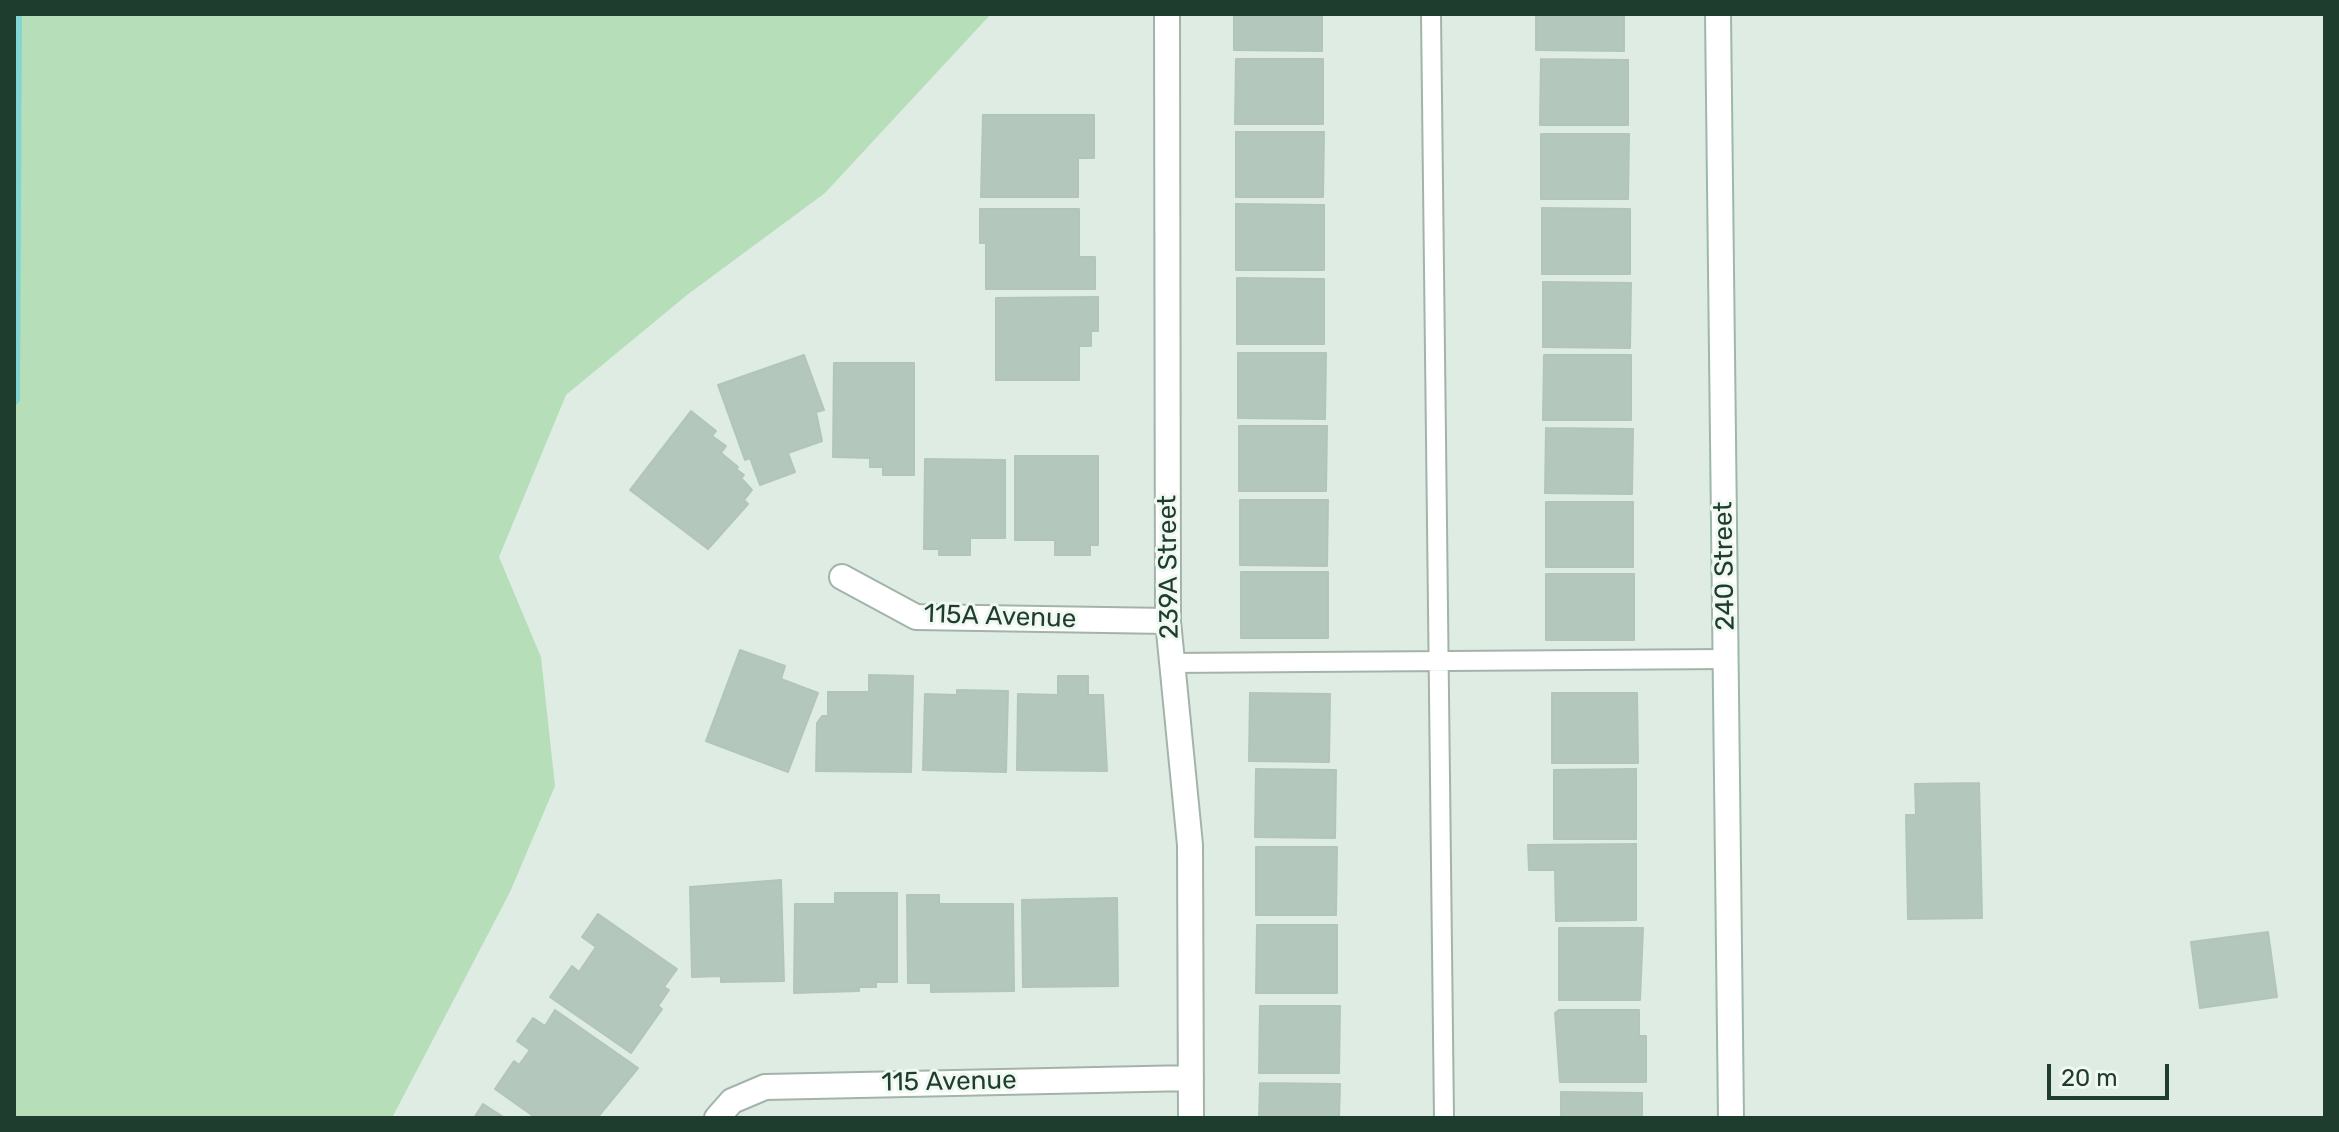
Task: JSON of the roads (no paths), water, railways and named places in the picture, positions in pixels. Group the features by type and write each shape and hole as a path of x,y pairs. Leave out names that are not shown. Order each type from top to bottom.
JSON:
{"street":[{"name":"239A Street","path":"1167,14 1168,621 1190,845 1191,1118"},
{"name":"240 Street","path":"1718,14 1731,1118"},
{"name":"115A Avenue","path":"842,577 916,617 1168,621"},
{"name":"115 Avenue","path":"717,1118 732,1101 765,1087 1191,1078"}],"lane":[{"path":"1431,14 1444,1118"},
{"path":"1170,663 1726,659"}],"waterway":[{"path":"14,399 16,14"}]}
